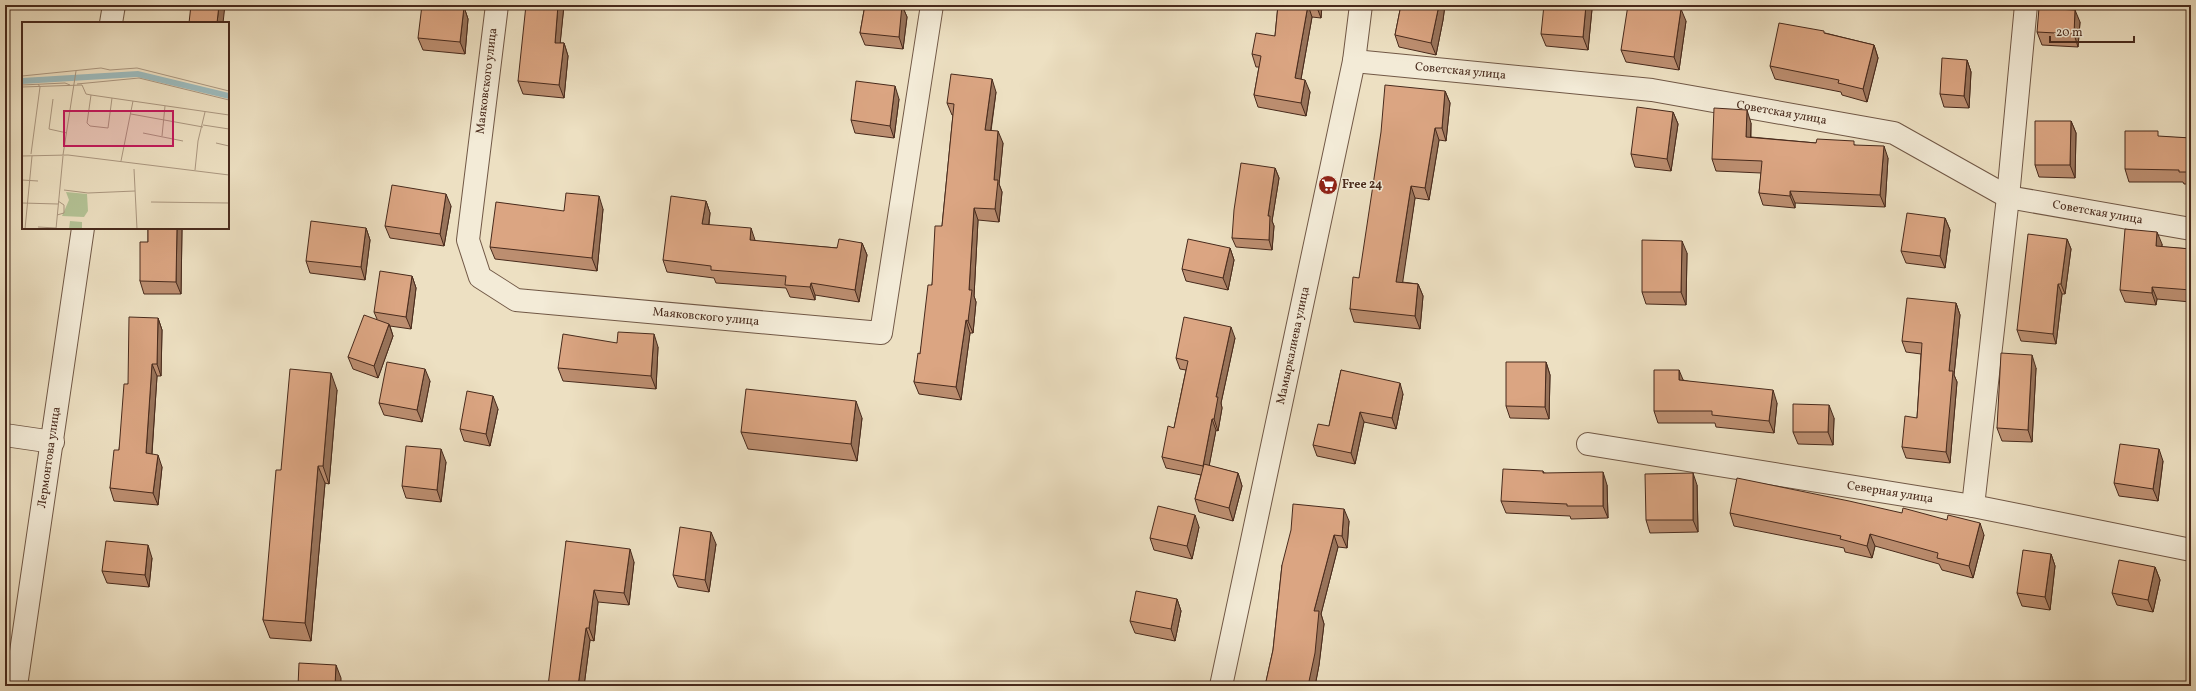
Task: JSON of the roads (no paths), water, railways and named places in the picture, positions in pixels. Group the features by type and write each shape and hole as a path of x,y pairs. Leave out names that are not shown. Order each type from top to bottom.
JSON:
{"street":[{"path":"111,22 114,5"},
{"name":"Маяковского улица","path":"497,5 468,240 480,277 516,300 882,333 932,5"},
{"name":"Мамыркалиева улица","path":"1221,686 1354,62 1361,5"},
{"path":"1973,506 2008,197 2026,5"},
{"name":"Советская улица","path":"1354,62 1652,90 1894,133 2008,197 2191,229"},
{"name":"Лермонтова улица","path":"16,686 53,442 83,229"},
{"path":"5,435 53,442"},
{"name":"Северная улица","path":"1588,444 1973,506 2191,550"}],"place":[{"name":"Free 24","path":"1328,185"}]}
